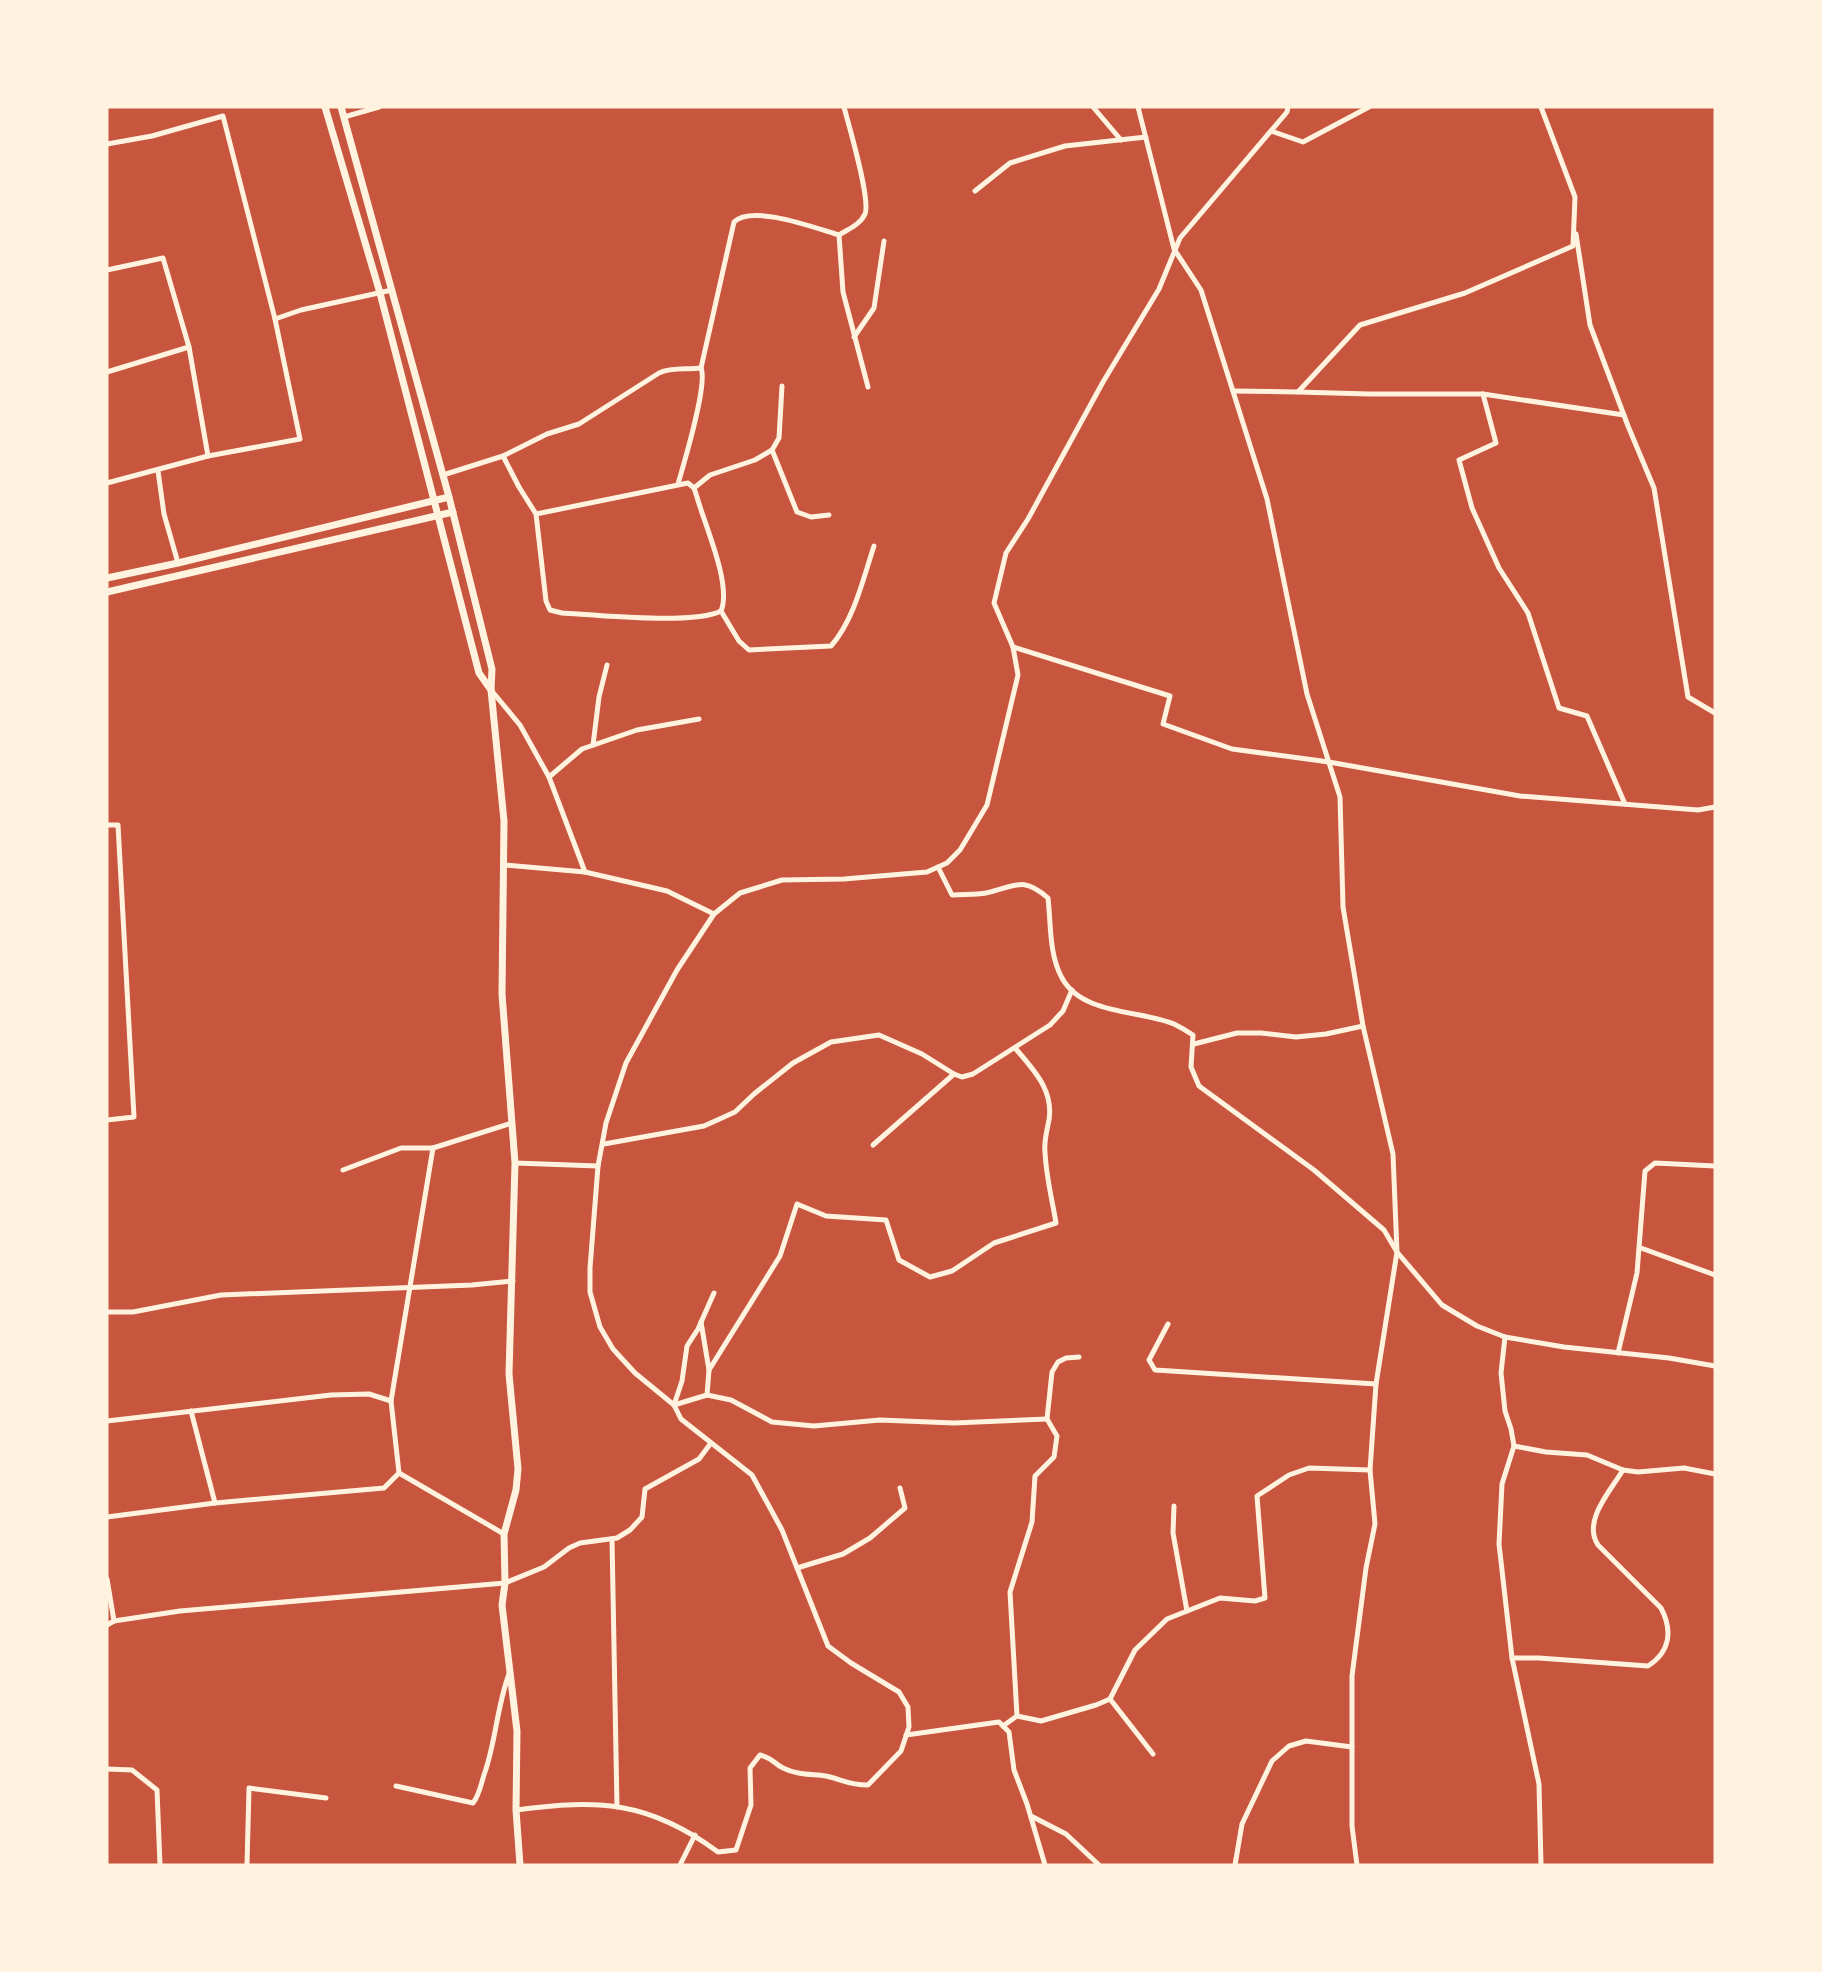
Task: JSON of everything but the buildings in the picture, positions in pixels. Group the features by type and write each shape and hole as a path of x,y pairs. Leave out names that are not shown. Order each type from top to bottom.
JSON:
{"street":[{"path":"324,107 380,293 478,673 520,725 549,777 584,872"},
{"path":"341,107 449,497 492,669 491,690 501,777 505,865 502,994 515,1163 510,1392 518,1469 516,1490 504,1534 505,1583 502,1605 517,1731 516,1810 520,1865"},
{"path":"344,117 379,107"},
{"path":"678,484 700,397 703,375 701,368 734,222 739,217 763,215 839,235 857,225 866,213 866,197 844,107"},
{"path":"1093,107 1121,140"},
{"path":"1138,107 1174,248 1201,289 1267,499 1307,694 1340,797 1343,907 1363,1026 1393,1154 1397,1252 1376,1384 1370,1470 1375,1524 1366,1568 1352,1676 1352,1826 1357,1865"},
{"path":"516,1810 577,1806 641,1810 695,1835 718,1852 736,1850 751,1805 750,1768 760,1755 771,1757 780,1767 802,1775 827,1776 852,1785 868,1785 901,1751 909,1727 908,1707 898,1692 828,1646 771,1507 752,1475 681,1419 674,1405 635,1373 612,1349 600,1327 590,1292 598,1166 606,1124 626,1063 677,970 715,914 740,893 782,880 844,879 927,872 947,863 960,850 987,805 1018,675 1013,647 994,603 1006,553 1028,519 1103,382 1158,289 1180,238 1287,112 1288,107"},
{"path":"1271,131 1303,142 1369,107"},
{"path":"1298,392 1360,326 1465,293 1573,246 1575,197 1541,107"},
{"path":"107,144 152,136 223,116 275,319 300,439 208,456 107,483"},
{"path":"975,191 1010,163 1065,146 1146,137"},
{"path":"1574,220 1590,325 1623,415 1654,488 1688,697 1715,713"},
{"path":"839,235 843,292 868,387"},
{"path":"854,337 874,307 884,241"},
{"path":"107,270 163,258 189,347 208,456"},
{"path":"275,319 392,290"},
{"path":"107,372 189,347"},
{"path":"443,475 503,456 547,434 579,424 670,368 701,368"},
{"path":"694,488 710,475 755,460 772,450 779,438 782,386"},
{"path":"1233,391 1483,394 1623,415"},
{"path":"1483,394 1496,443 1459,460 1472,508 1499,568 1528,613 1559,708 1587,716 1625,804"},
{"path":"772,450 797,512 811,517 829,515"},
{"path":"503,456 536,514 545,601 550,610 562,613 665,617 714,615 721,611 724,604 724,583 694,488 688,483 536,514"},
{"path":"158,471 164,514 178,563"},
{"path":"107,578 449,497"},
{"path":"107,592 453,512"},
{"path":"721,611 739,642 749,650 831,646 840,636 858,596 874,546"},
{"path":"1013,647 1170,696 1163,724 1232,749 1329,762 1520,796 1698,810 1715,807"},
{"path":"593,745 599,697 607,665"},
{"path":"549,777 582,749 637,730 699,719"},
{"path":"107,825 118,825 134,1117 107,1120"},
{"path":"505,865 584,872 667,891 715,914"},
{"path":"938,867 952,895 984,893 1017,884 1035,886 1048,898 1053,950 1062,978 1072,990 1093,1004 1173,1024 1193,1035 1192,1068 1199,1086 1314,1170 1384,1230 1397,1252 1442,1305 1477,1326 1505,1337 1715,1366"},
{"path":"604,1144 704,1126 735,1112 793,1063 831,1042 880,1035 922,1054 954,1074 962,1077 974,1074 1050,1025 1063,1011 1072,990"},
{"path":"1194,1044 1237,1033 1296,1037 1363,1026"},
{"path":"709,1370 780,1256 797,1205 826,1216 886,1220 899,1260 930,1277 952,1271 994,1243 1056,1223 1045,1156 1044,1136 1049,1124 1047,1093 1040,1076 1016,1048"},
{"path":"873,1145 954,1074"},
{"path":"344,1170 401,1148 433,1148 512,1122"},
{"path":"399,1473 391,1401 433,1148"},
{"path":"515,1163 598,1166"},
{"path":"1618,1353 1637,1273 1641,1248 1643,1180 1649,1166 1669,1163 1715,1166"},
{"path":"1641,1248 1715,1275"},
{"path":"107,1312 133,1312 221,1295 411,1288 513,1281"},
{"path":"674,1405 682,1381 687,1346 714,1293"},
{"path":"701,1322 709,1370 708,1395"},
{"path":"1168,1324 1149,1360 1155,1370 1376,1384"},
{"path":"1505,1337 1502,1373 1505,1411 1514,1446 1502,1484 1499,1544 1513,1658 1539,1784 1541,1865"},
{"path":"1017,1716 1010,1592 1032,1522 1035,1476 1054,1457 1057,1436 1046,1419 1052,1372 1058,1362 1079,1357"},
{"path":"107,1421 331,1395 369,1394 391,1401"},
{"path":"674,1405 708,1395 732,1400 772,1422 814,1426 880,1420 954,1423 1046,1419"},
{"path":"191,1411 215,1503"},
{"path":"107,1625 114,1621 180,1611 505,1583 544,1567 580,1543 612,1539 630,1530 642,1517 645,1489 699,1459 711,1443"},
{"path":"1514,1446 1587,1455 1623,1470 1638,1472 1684,1468 1715,1474"},
{"path":"1003,1726 1017,1716 1041,1721 1110,1699 1135,1650 1167,1619 1220,1598 1255,1601 1265,1598 1257,1496 1289,1475 1309,1468 1370,1470"},
{"path":"1513,1658 1648,1666 1658,1659 1667,1645 1669,1631 1661,1608 1598,1545 1592,1532 1595,1516 1623,1470"},
{"path":"399,1473 504,1534"},
{"path":"107,1517 215,1503 384,1488 399,1473"},
{"path":"797,1568 843,1554 870,1538 905,1508 900,1489"},
{"path":"1174,1506 1173,1533 1187,1611"},
{"path":"612,1539 617,1807"},
{"path":"107,1579 114,1621"},
{"path":"396,1786 472,1803 478,1796 491,1755 503,1689 510,1671"},
{"path":"1110,1699 1153,1754"},
{"path":"906,1735 999,1722 1009,1732 1014,1770 1045,1865"},
{"path":"1235,1865 1242,1824 1272,1760 1289,1746 1306,1741 1352,1747"},
{"path":"107,1769 132,1770 157,1790 160,1865"},
{"path":"247,1865 249,1787 326,1798"},
{"path":"1031,1816 1066,1834 1099,1865"},
{"path":"680,1865 695,1835"}]}
